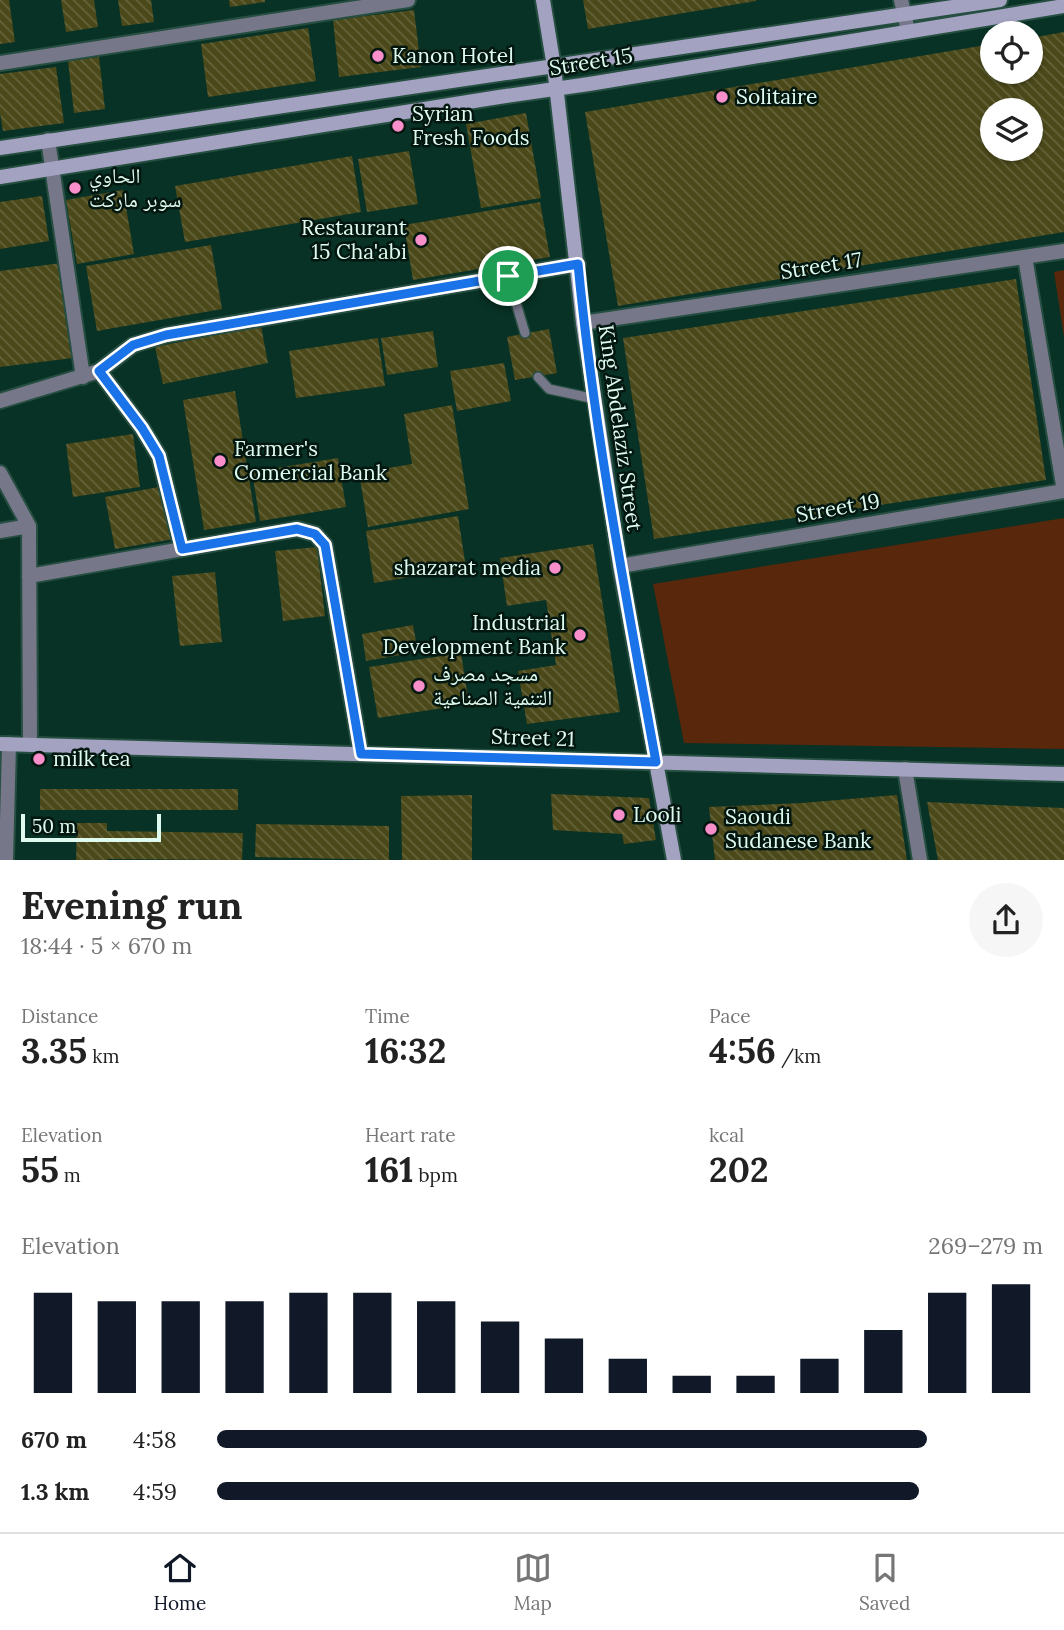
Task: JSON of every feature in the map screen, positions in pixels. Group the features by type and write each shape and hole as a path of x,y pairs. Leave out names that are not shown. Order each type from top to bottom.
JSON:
{"street":[{"path":"0,63 408,0"},
{"name":"King Abdelaziz Street","path":"543,0 557,89 583,323 620,566 674,860"},
{"name":"Street 15","path":"0,148 554,66 902,7 1000,0"},
{"name":"Street 15","path":"0,177 1064,6"},
{"path":"902,7 908,31"},
{"path":"48,140 83,377"},
{"name":"Street 17","path":"583,323 1064,251"},
{"path":"1025,257 1064,491"},
{"path":"0,401 99,371 133,345 166,335 578,264"},
{"path":"99,371 142,428 159,456 182,549"},
{"path":"0,473 29,526 30,745"},
{"name":"Street 19","path":"620,566 1064,491"},
{"path":"0,531 29,526"},
{"path":"29,576 297,529 315,534 325,545 361,754"},
{"path":"4,744 6,860"},
{"name":"Street 21","path":"4,744 1064,774"},
{"path":"905,769 920,860"}],"lane":[{"path":"508,276 525,334"},
{"path":"538,377 549,389 595,399"}],"shaded area":[{"path":"1064,270 1064,337 1054,272"},
{"path":"1064,518 1064,749 684,743 653,584"}],"building":[{"path":"0,0 9,0 15,42 0,44"},
{"path":"61,0 94,0 98,27 66,32"},
{"path":"118,0 151,0 154,22 122,26"},
{"path":"229,0 265,0 265,2 230,7"},
{"path":"583,0 756,0 756,1 588,29"},
{"path":"414,10 421,67 339,77 333,20"},
{"path":"308,28 316,81 208,97 201,44"},
{"path":"1064,32 1064,232 618,306 585,112 980,46 980,84 1043,84 1043,36"},
{"path":"99,57 105,109 74,113 68,61"},
{"path":"56,67 64,123 3,131 0,74"},
{"path":"526,113 541,198 481,208 466,124"},
{"path":"409,151 418,204 367,212 358,159"},
{"path":"352,156 361,212 185,242 175,186"},
{"path":"123,190 134,254 77,264 66,200"},
{"path":"42,196 49,241 0,249 0,202"},
{"path":"540,202 550,257 413,280 404,225"},
{"path":"211,245 222,309 97,331 86,266"},
{"path":"61,263 73,358 0,367 0,271"},
{"path":"1016,279 1046,480 654,539 623,338"},
{"path":"261,326 268,363 163,384 155,347"},
{"path":"549,329 557,373 515,380 507,337"},
{"path":"433,331 438,367 387,375 381,338"},
{"path":"378,338 385,386 296,398 289,351"},
{"path":"504,363 511,401 457,411 450,371"},
{"name":"Farmer's Comercial Bank","path":"235,391 256,522 204,530 183,400"},
{"path":"452,405 469,509 368,527 359,473 412,464 404,414"},
{"path":"133,434 140,487 73,497 66,444"},
{"path":"338,458 346,507 260,521 252,472"},
{"path":"164,486 174,539 115,549 105,497"},
{"path":"458,516 466,568 374,583 366,531"},
{"name":"Industrial Development Bank","path":"593,544 620,712 527,724 518,671 556,665 546,600 507,606 500,558"},
{"path":"317,547 325,616 283,621 275,551"},
{"path":"215,572 222,642 180,646 172,576"},
{"path":"413,625 418,652 366,661 362,634"},
{"name":"مسجد مصرف التنمية الصناعية","path":"461,653 469,704 378,718 369,667"},
{"path":"40,789 238,789 238,810 40,810"},
{"path":"551,794 649,798 656,840 624,844 622,834 553,830"},
{"path":"472,795 472,860 402,860 401,796"},
{"path":"897,795 907,860 715,860 709,807"},
{"path":"927,802 1064,808 1064,860 938,860"},
{"path":"77,823 107,823 107,831 243,833 242,860 76,860"},
{"path":"256,824 389,826 389,860 255,857"}],"place":[{"name":"Kanon Hotel","path":"378,56"},
{"name":"Solitaire","path":"722,97"},
{"name":"Syrian Fresh Foods","path":"398,126"},
{"name":"الحاوي سوبر ماركت","path":"75,188"},
{"name":"Restaurant 15 Cha'abi","path":"421,240"},
{"name":"Farmer's Comercial Bank","path":"220,461"},
{"name":"shazarat media","path":"555,568"},
{"name":"Industrial Development Bank","path":"580,635"},
{"name":"مسجد مصرف التنمية الصناعية","path":"419,686"},
{"name":"milk tea","path":"39,759"},
{"name":"Looli","path":"619,815"},
{"name":"Saoudi Sudanese Bank","path":"711,829"}],"route":[{"path":"578,264 583,323 620,566 656,762 361,754 325,545 315,534 297,529 182,549 159,456 142,428 99,371 133,345 166,335 508,276 578,264"}]}
